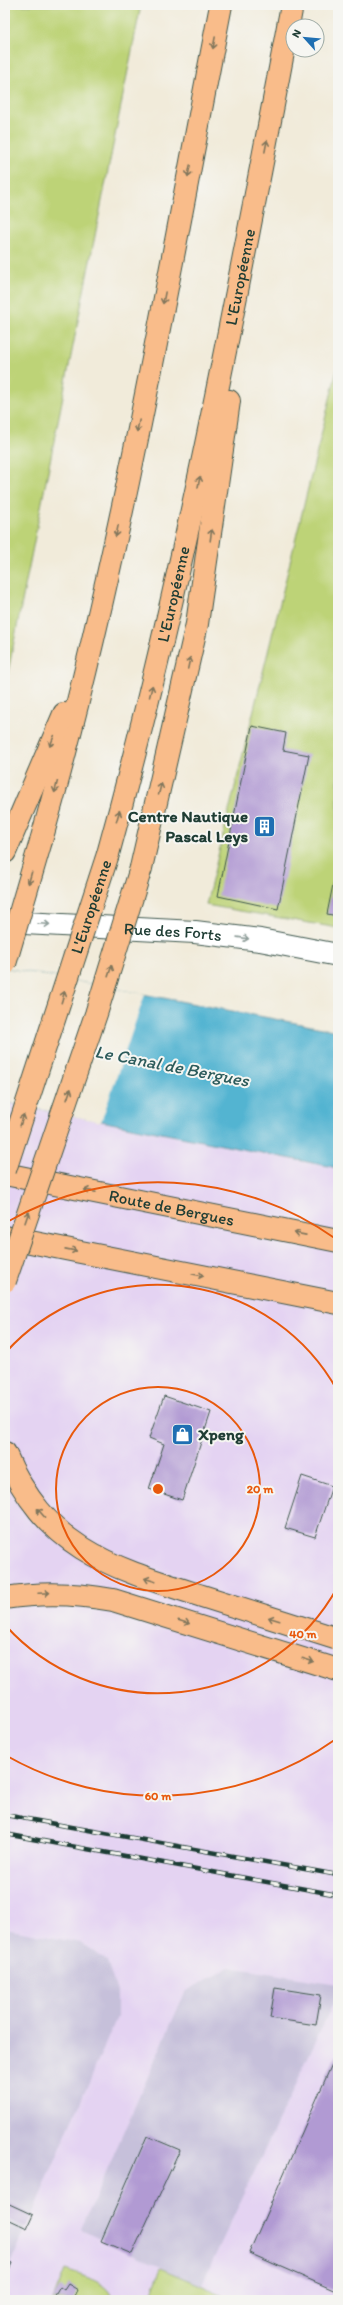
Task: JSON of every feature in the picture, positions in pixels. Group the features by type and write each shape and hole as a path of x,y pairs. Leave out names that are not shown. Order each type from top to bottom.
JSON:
{"main road":[{"path":"5,964 42,841 89,654 126,485 221,5"},
{"name":"L'Européenne","path":"5,1170 108,854 136,752 200,477 292,5"},
{"path":"5,1281 96,1014 141,868 197,624 258,184"},
{"path":"9,842 89,654"},
{"name":"Route de Bergues","path":"5,1174 338,1241"},
{"path":"5,1237 338,1303"},
{"path":"5,1453 17,1479 36,1507 63,1535 91,1555 137,1576 338,1639"},
{"path":"5,1598 45,1593 77,1594 113,1600 338,1670"}],"street":[{"name":"Rue des Forts","path":"5,922 195,932 260,940 338,955"}],"shaded area":[{"path":"5,1102 338,1168 338,2300 5,2300"},
{"path":"5,1929 81,1943 107,1961 117,1992 117,2017 5,2277"},
{"path":"229,1967 338,1984 338,1993 201,2286 81,2229 185,1992"}],"green space":[{"path":"5,5 141,5 5,687"},
{"path":"338,366 338,928 206,905"},
{"path":"161,2268 235,2300 149,2300"},
{"path":"65,2270 94,2280 106,2288 113,2300 53,2300"}],"water":[{"name":"Le Canal de Bergues","path":"5,968 338,1031 338,1168 5,1102"}],"pier":[{"path":"5,968 145,994 101,1122 5,1102"}],"building":[{"name":"Centre Nautique Pascal Leys","path":"252,726 286,733 283,750 309,755 278,909 218,896"},
{"path":"338,865 338,916 327,914"},
{"path":"164,1396 211,1412 182,1500 149,1489 164,1444 149,1438"},
{"path":"302,1476 332,1486 315,1537 285,1528"},
{"path":"275,1988 321,1995 316,2025 270,2018"},
{"path":"336,2055 338,2056 338,2292 249,2253"},
{"path":"147,2136 180,2150 132,2254 101,2241"},
{"path":"5,2202 33,2215 27,2228 8,2219 5,2221"},
{"path":"5,2260 12,2263 5,2279"},
{"path":"68,2284 78,2290 73,2300 53,2299 60,2287 64,2290"}],"railway":[{"path":"5,1815 338,1875"},
{"path":"5,1834 338,1895"}],"place":[{"name":"Centre Nautique Pascal Leys","path":"264,826"},
{"name":"Xpeng","path":"182,1434"}]}
